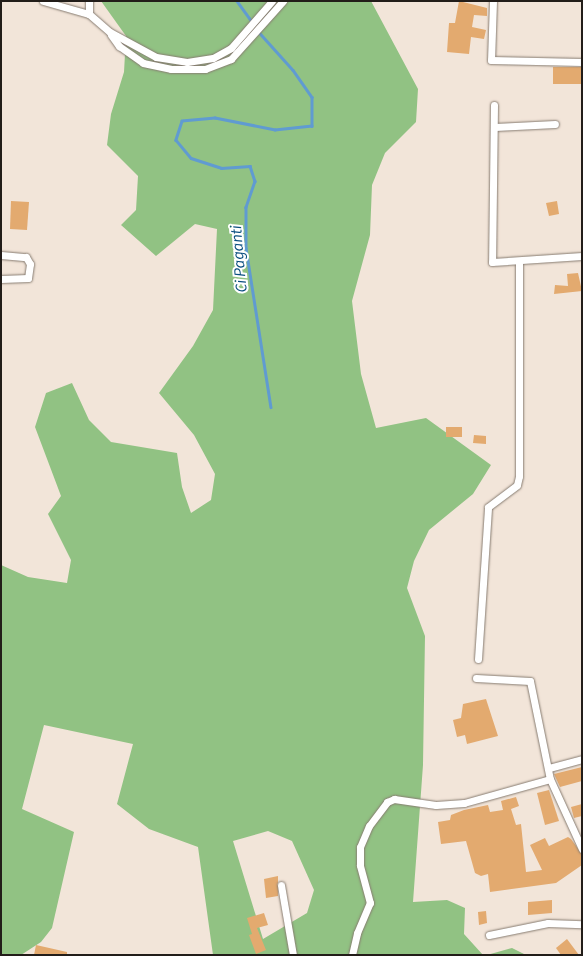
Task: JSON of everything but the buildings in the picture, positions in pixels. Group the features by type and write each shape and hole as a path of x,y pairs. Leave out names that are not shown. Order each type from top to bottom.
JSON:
{"street":[{"path":"43,1 89,14 110,32 141,50 176,62 212,58 234,51 283,1"},
{"path":"89,1 89,14"},
{"path":"234,51 272,1"},
{"path":"494,1 492,60 582,62"},
{"path":"494,105 492,262 520,262 582,256"},
{"path":"495,127 555,124"},
{"path":"1,255 26,257 30,264 28,278 1,279"},
{"path":"478,659 488,507 517,485 519,476 520,262"},
{"path":"476,678 529,680 550,779 582,849"},
{"path":"549,768 582,759"},
{"path":"352,955 357,933 370,908 370,896 360,865 360,847 369,826 387,802 394,799 436,805 464,803 550,779"},
{"path":"281,885 292,955"},
{"path":"489,935 548,923 582,924"}],"green space":[{"path":"101,1 371,1 418,89 416,122 385,153 372,185 370,235 352,301 361,374 376,428 426,418 491,465 473,494 429,530 414,561 407,588 425,636 423,765 413,902 447,900 465,908 464,934 483,955 213,955 198,847 149,829 117,804 133,744 44,725 22,809 74,832 52,928 41,942 21,955 1,955 1,565 28,577 67,583 71,560 48,514 61,496 35,427 46,393 72,383 89,420 111,442 177,453 182,487 191,513 211,500 215,474 194,435 159,393 193,346 213,310 217,229 195,224 156,256 121,225 136,210 138,176 107,145 111,114 124,72 126,36","holes":["268,831 292,841 314,890 307,913 263,939 233,841"]},
{"path":"512,948 526,955 487,955"}],"waterway":[{"name":"Ci Paganti","path":"237,1 252,22"},
{"name":"Ci Paganti","path":"258,31 293,70 312,97 312,126 275,130 215,118 182,121 176,140 191,158 221,168 250,166 255,181 246,207 246,248 271,407"}]}
